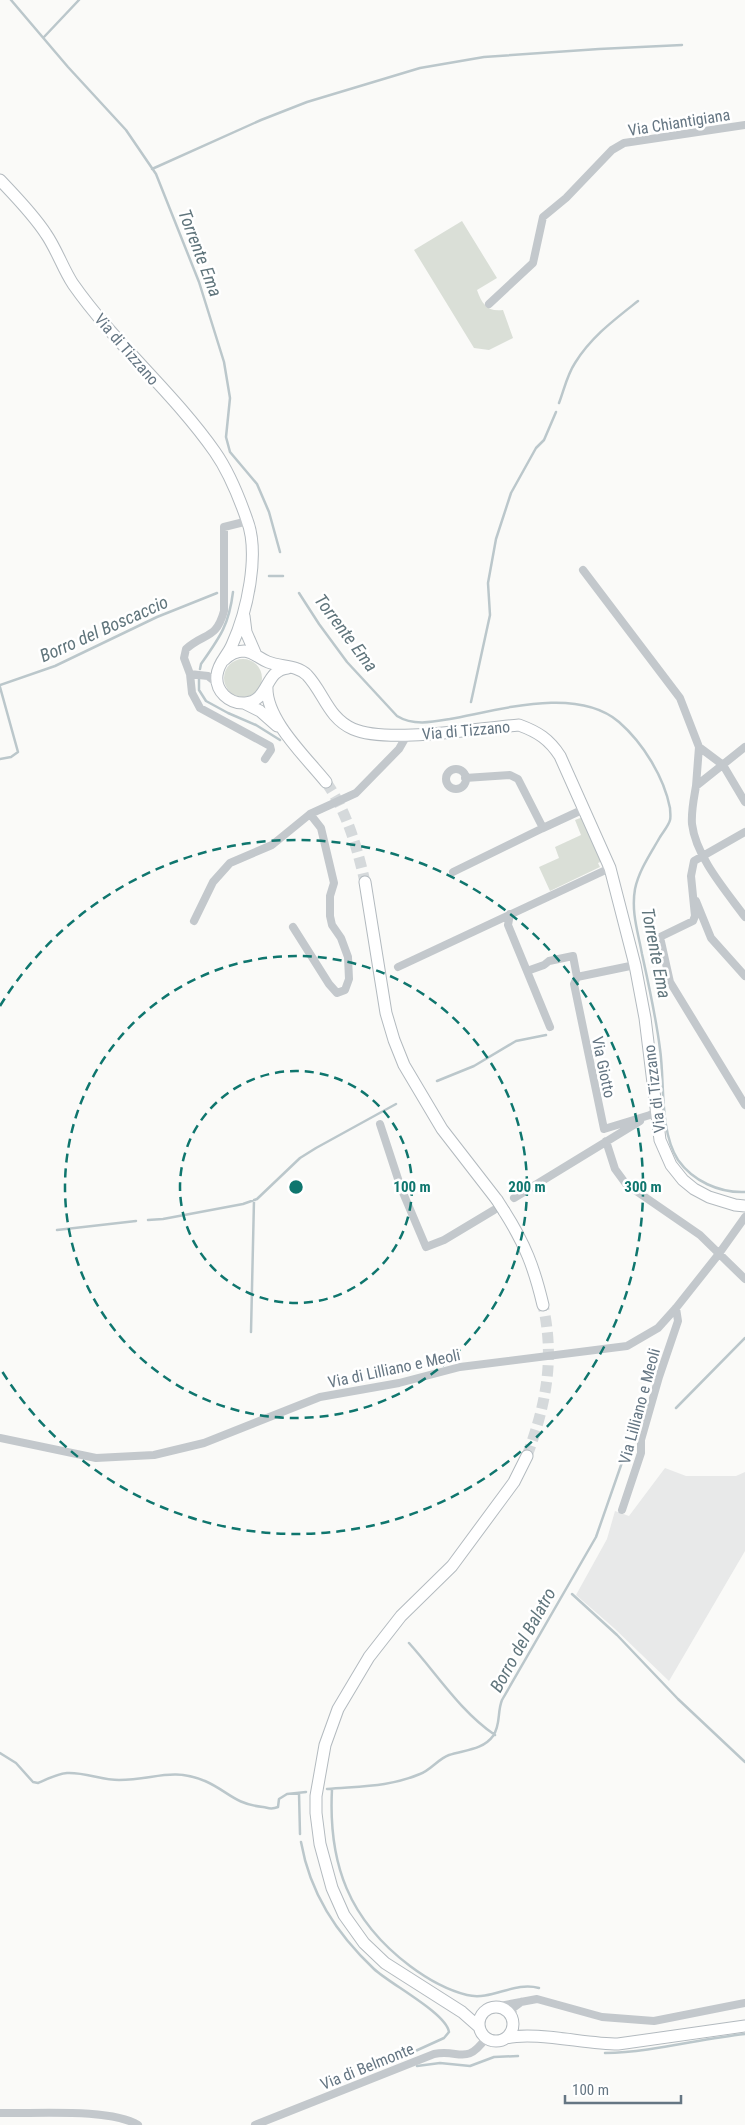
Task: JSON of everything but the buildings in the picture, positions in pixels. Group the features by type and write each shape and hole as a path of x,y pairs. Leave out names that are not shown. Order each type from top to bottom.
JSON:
{"main road":[{"name":"Via di Tizzano","path":"0,180 27,208 47,236 73,283 114,336 168,395 215,452 236,491 248,521 253,544 251,570 245,603 232,646 221,664 217,683 221,692 228,699 244,703 260,711 286,733"},
{"name":"Via di Tizzano","path":"245,603 246,632 258,657 268,671 267,696 272,710 286,733"},
{"name":"Via di Tizzano","path":"221,664 232,654 241,651 269,662 295,669 306,675 338,720 352,729 375,734 407,735 519,725 535,730 548,740 560,756 610,868 635,965 645,1018 653,1113 660,1140 671,1165 683,1180 694,1189 709,1197 745,1206"},
{"path":"244,703 257,699 273,674 277,671 282,668 295,669"},
{"path":"286,733 326,782"},
{"path":"366,882 380,982 397,1048 412,1079 442,1129 521,1237 535,1271 543,1305"},
{"path":"527,1456 514,1482 452,1566 401,1616 369,1658 338,1709 325,1745 318,1775 316,1813 320,1844 332,1888 344,1915 364,1943 385,1963 448,2003 480,2027 486,2038 498,2041 506,2038 533,2036 597,2044 618,2044 745,2026"},
{"path":"448,2003 472,2011 490,2009 507,2011 522,2031 533,2036"},
{"path":"480,2027 480,2018 490,2009"},
{"path":"506,2038 512,2029 512,2020"}],"street":[{"name":"Via Chiantigiana","path":"489,304 533,263 543,216 566,198 612,150 624,144 745,125"},
{"path":"248,521 224,527 224,611 216,631 186,649 184,658 190,674 192,692 200,708 270,746 271,750 265,760"},
{"path":"583,570 680,698 699,747 692,812 692,824 697,844 703,857 745,917"},
{"name":"Via di Tizzano","path":"202,675 214,672 221,664"},
{"name":"Via di Tizzano","path":"190,674 202,675 213,679 217,683"},
{"path":"194,921 213,882 230,863 272,845 310,814 356,793 399,749 407,735"},
{"path":"699,747 722,765 745,802"},
{"path":"696,786 745,747"},
{"path":"465,778 510,775 518,779 543,828"},
{"path":"453,872 584,809"},
{"path":"293,927 329,984 337,993 345,990 349,979 348,957 341,938 332,925 330,916 330,896 334,883 321,828 310,814"},
{"path":"745,832 694,862 691,876 695,916 693,921 660,937 670,982 745,1105"},
{"path":"398,967 610,868"},
{"path":"692,892 711,938 745,976"},
{"path":"508,925 510,914"},
{"path":"500,919 508,925 550,1027"},
{"name":"Via Giotto","path":"527,971 544,965 549,961 573,956 577,977 574,984 604,1129 653,1113"},
{"path":"577,977 635,965"},
{"path":"514,1198 653,1113"},
{"path":"380,1124 401,1188 426,1247 444,1240 498,1207"},
{"path":"606,1141 615,1169 626,1184 700,1236 745,1279"},
{"name":"Via di Lilliano e Meoli","path":"0,1438 96,1458 154,1455 204,1443 320,1397 399,1383 460,1367 627,1346 658,1328 718,1255 745,1217"},
{"name":"Via Lilliano e Meoli","path":"622,1510 641,1454 641,1440 659,1377 678,1321 676,1308"},
{"path":"490,2009 528,2000 548,2001 602,2016 654,2021 745,2003"},
{"path":"512,2020 512,2012 515,2006 528,2000"},
{"name":"Via di Belmonte","path":"255,2125 434,2054 444,2052 458,2055 470,2054 476,2051 486,2038"},
{"path":"0,2113 104,2115 122,2118 138,2125"}],"shaded area":[{"path":"462,221 497,278 477,290 479,295 483,303 489,308 503,310 513,338 489,350 474,348 414,250"},
{"path":"243,659 257,664 262,678 257,692 243,697 229,692 224,678 229,664"},
{"path":"583,817 603,861 598,863 600,867 550,891 539,867 559,858 555,847 581,835 575,820"},
{"path":"665,1468 686,1476 736,1476 745,1472 745,1551 669,1681 614,1628 576,1595 607,1539 615,1511 629,1516"}],"waterway":[{"name":"Torrente Ema","path":"11,0 68,67 126,130 156,174 199,282 224,362 230,398 226,437 230,452 257,484 269,512 280,552"},
{"path":"44,37 79,0"},
{"path":"152,169 261,120 307,102 420,68 484,57 682,45"},
{"path":"559,403 570,372 581,354 604,329 638,301"},
{"path":"471,702 490,615 488,583 496,539 511,493 536,448 544,440 556,412"},
{"name":"Borro del Boscaccio","path":"269,576 283,576"},
{"path":"200,669 201,664 223,630 233,592"},
{"name":"Borro del Boscaccio","path":"0,685 55,666 157,617 217,593"},
{"name":"Torrente Ema","path":"299,593 347,662 397,716 403,719 416,722 430,722 538,704 582,705 602,711 619,722 644,750 663,784 670,808 668,824 639,875 634,897 634,914 658,1037 665,1121 668,1135 678,1160 699,1180 716,1188 745,1192"},
{"path":"199,679 199,690 206,701 256,725 280,740"},
{"path":"0,687 18,752 11,757 0,759"},
{"path":"437,1081 474,1066 516,1041 546,1035"},
{"path":"148,1220 163,1219 243,1204 257,1199 300,1158 396,1104"},
{"path":"251,1332 254,1200"},
{"path":"57,1230 136,1221"},
{"name":"Borro del Balatro","path":"676,1408 745,1338"},
{"name":"Borro del Balatro","path":"327,1789 374,1785 409,1778 424,1772 449,1755 473,1749 489,1741 497,1727 502,1700 596,1537 627,1448"},
{"path":"572,1594 617,1635 678,1699 745,1762"},
{"path":"409,1643 460,1704 495,1735"},
{"name":"Borro del Balatro","path":"0,1753 16,1763 33,1782 38,1783 67,1773 119,1780 162,1775 182,1775 205,1781 245,1803 272,1809 278,1807 279,1799 287,1794 306,1792"},
{"path":"332,1789 334,1842 339,1866 357,1910 389,1948 410,1966 430,1979 444,1987 467,1995 485,1995 521,1987 539,1988"},
{"path":"299,1793 300,1834"},
{"path":"301,1842 305,1861 318,1895 348,1941 374,1969 428,2008 446,2024 449,2032 444,2038 411,2053"},
{"path":"605,2053 658,2048 745,2034"},
{"path":"417,2066 440,2063 470,2066 494,2057 518,2056"}],"tunnel":[{"path":"326,782 340,805 350,830 365,882"},
{"path":"527,1456 534,1437 547,1382 548,1344 543,1305"}]}
